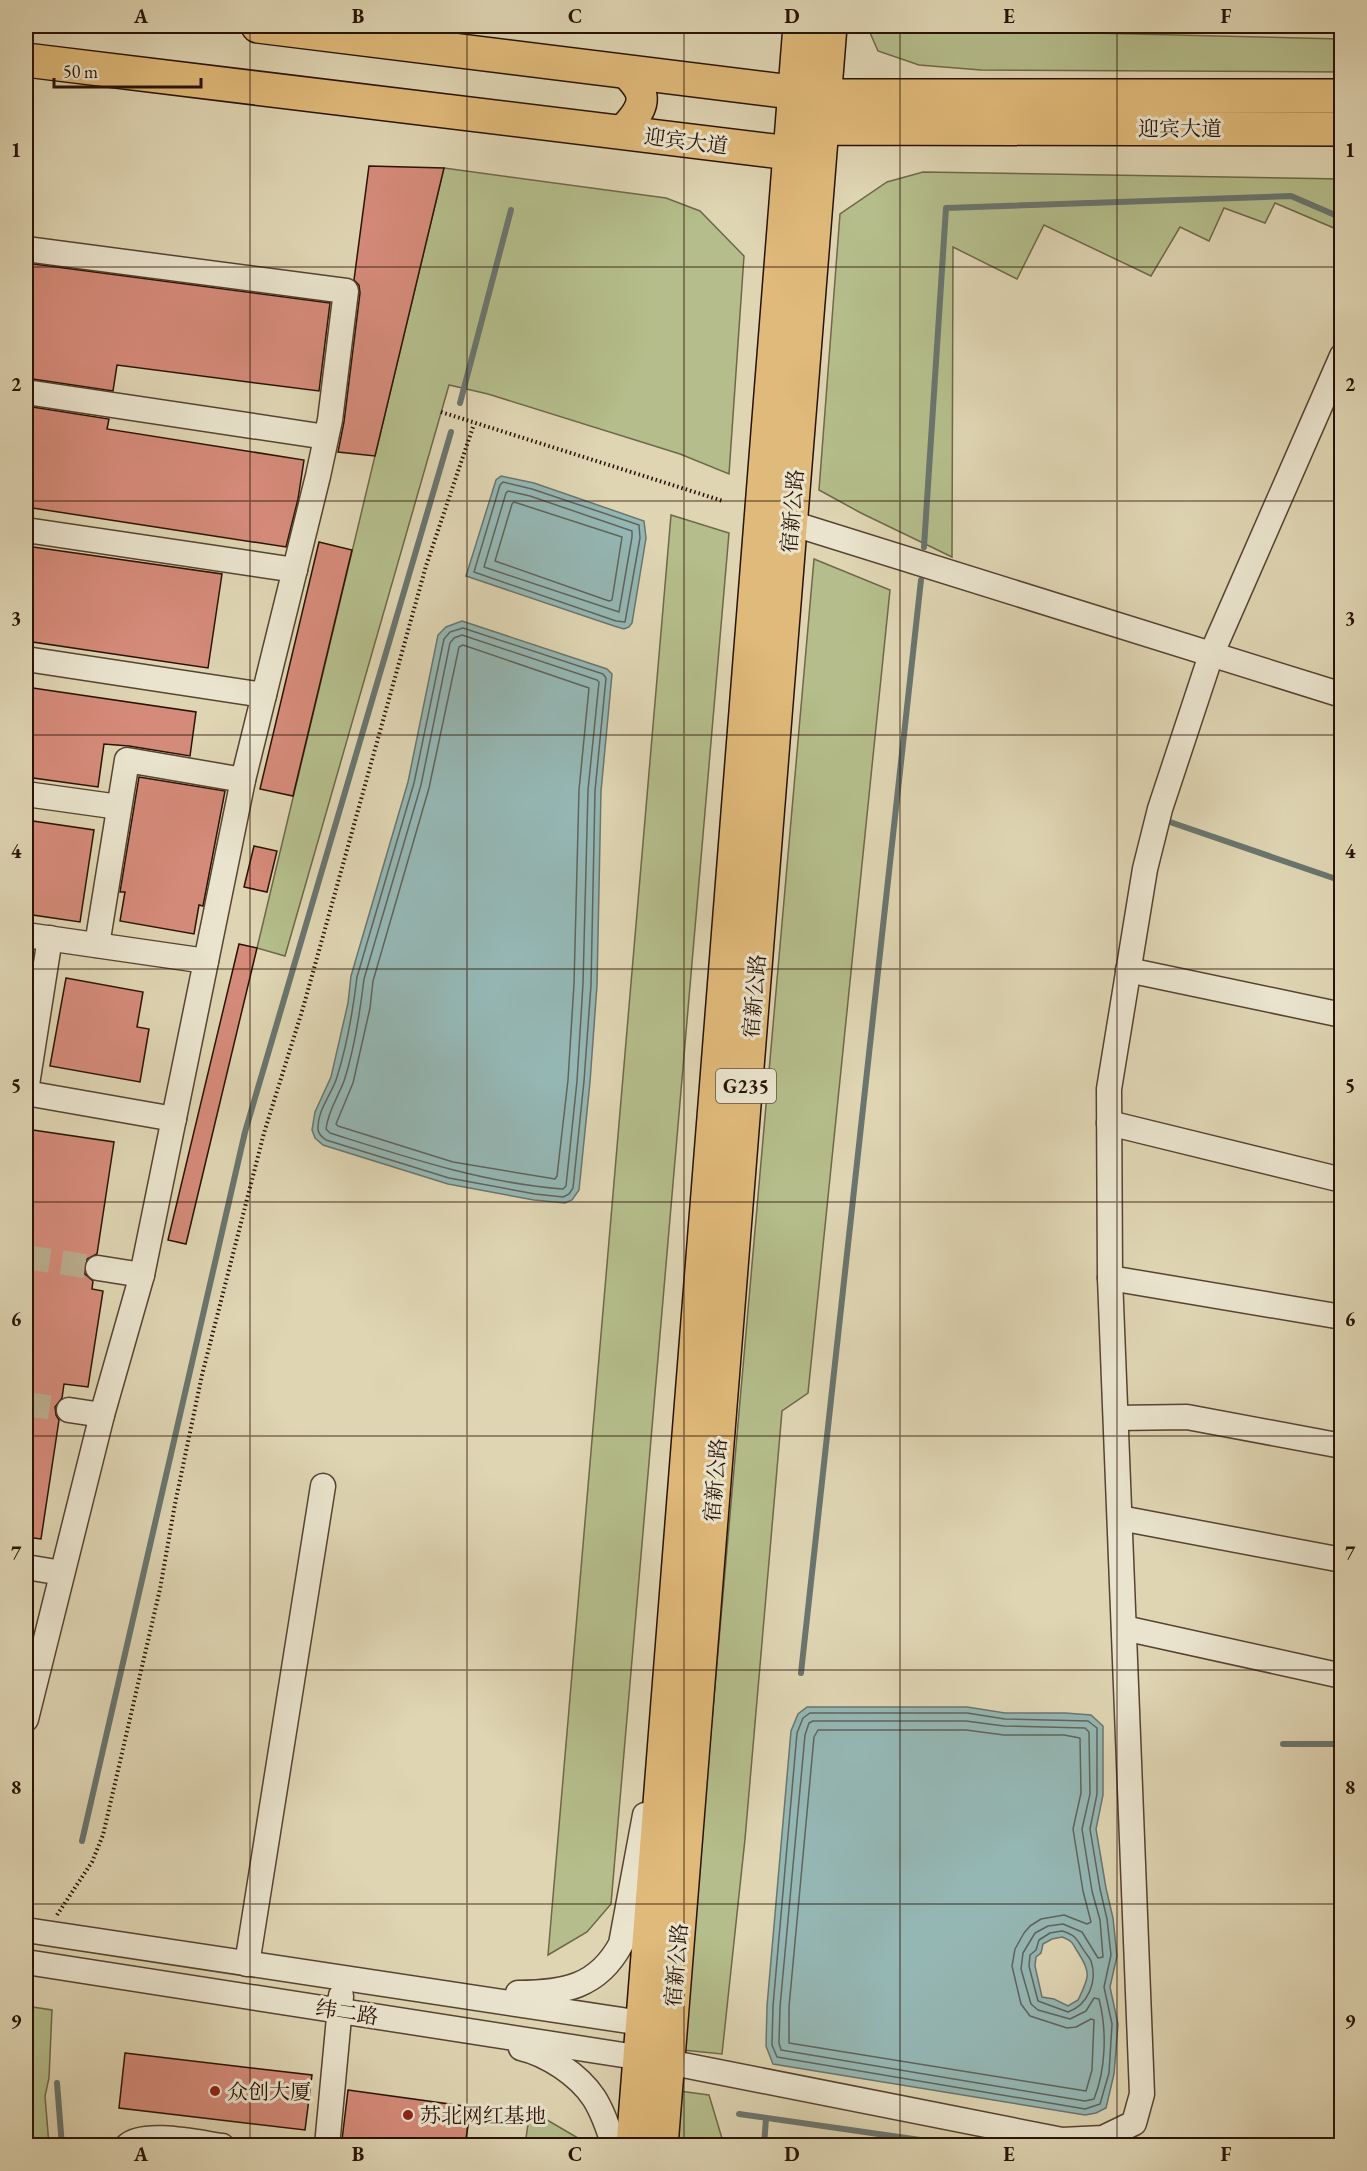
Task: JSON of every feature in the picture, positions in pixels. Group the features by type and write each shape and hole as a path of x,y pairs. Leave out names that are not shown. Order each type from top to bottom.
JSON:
{"highway":[{"name":"迎宾大道","path":"258,26 809,94 1341,96"},
{"name":"宿新公路","path":"633,2145 654,2060 792,524 823,128 809,94 800,26"},
{"name":"宿新公路","path":"661,2145 654,2060 642,2023 790,153 830,26"},
{"name":"迎宾大道","path":"26,60 790,153"},
{"name":"迎宾大道","path":"823,128 1341,129"},
{"path":"790,153 823,128"}],"main road":[{"path":"620,133 633,119 640,106 640,92 625,72"}],"street":[{"path":"26,249 346,291 326,437 243,780 142,1275 102,1415 26,1719"},
{"name":"纬二路","path":"26,1962 654,2060 1062,2140 1103,2138 1134,2123 1142,2094 1110,1278 1108,1089 1145,869 1160,809 1211,655 1341,356"},
{"path":"26,392 326,437"},
{"path":"792,524 1341,695"},
{"path":"26,530 295,570"},
{"path":"26,659 264,695"},
{"path":"97,945 127,760 243,780"},
{"path":"26,794 119,807"},
{"path":"26,935 206,961"},
{"path":"50,938 26,1092 174,1119"},
{"path":"1128,970 1341,1016"},
{"path":"1109,1123 1341,1180"},
{"path":"98,1268 142,1275"},
{"path":"1110,1278 1341,1317"},
{"path":"69,1410 102,1415"},
{"path":"1116,1418 1187,1417 1341,1446"},
{"path":"247,1964 323,1486"},
{"path":"1120,1518 1341,1560"},
{"path":"26,1567 62,1573"},
{"path":"1124,1628 1341,1676"},
{"path":"436,1992 547,1993 571,1988 594,1977 612,1961 621,1944 631,1896 673,1632"},
{"name":"纬二路","path":"36,1932 642,2023"},
{"path":"327,2145 342,1978"},
{"path":"390,2019 529,2050 557,2064 594,2097 614,2145"},
{"path":"127,2145 131,2141 149,2137 222,2145"}],"path":[{"path":"441,412 723,501"},
{"path":"36,1932 92,1862 103,1835 160,1589 202,1375 264,1133 303,1008 426,566 474,423"}],"green space":[{"path":"867,26 1008,26 1006,31 1341,39 1341,72 981,70 919,65 878,51"},
{"path":"444,168 666,198 700,211 744,256 729,474 680,454 488,394 449,385 285,956 257,948"},
{"path":"923,172 1341,179 1341,231 1275,203 1265,223 1224,208 1209,241 1180,227 1151,276 1044,225 1017,279 953,247 952,557 819,490 840,214 887,182"},
{"path":"671,515 729,533 611,1904 587,1932 548,1955"},
{"path":"814,559 890,590 808,1393 782,1411 745,1839 722,2054 683,2050"},
{"path":"26,2006 52,2010 49,2078 45,2096 49,2145 26,2145"},
{"path":"679,2091 709,2095 724,2145 675,2146"},
{"path":"530,2110 590,2145 525,2145"}],"water":[{"path":"501,476 534,483 644,521 646,538 632,623 629,627 624,629 614,626 466,576 496,480"},
{"path":"462,621 607,669 612,674 601,791 597,985 590,1082 579,1190 572,1200 565,1203 534,1200 448,1184 323,1145 315,1138 312,1130 315,1112 331,1077 348,1003 351,976 408,782 438,635 446,627"},
{"path":"807,1707 967,1707 1005,1713 1091,1715 1103,1726 1103,1795 1096,1829 1113,1918 1117,1956 1110,1987 1118,2024 1114,2074 1106,2108 1085,2115 773,2064 766,2046 767,2006 791,1731 798,1714","holes":["1062,1937 1074,1946 1087,1972 1086,1981 1078,2000 1068,2006 1054,1999 1042,1997 1035,1966 1036,1957 1041,1953 1043,1944"]}],"building":[{"path":"369,166 444,168 375,456 338,452 344,422 360,293 359,285 354,280"},
{"path":"26,263 330,303 319,391 117,365 113,391 26,378"},
{"path":"26,406 109,419 107,429 304,460 298,499 286,547 26,507"},
{"path":"319,542 352,550 293,796 260,789"},
{"path":"26,546 222,574 208,668 26,641"},
{"path":"26,687 196,712 190,756 104,744 98,787 26,777"},
{"path":"139,777 225,791 203,906 199,905 194,934 120,921 125,892 120,892"},
{"path":"26,820 94,830 80,922 26,914"},
{"path":"254,846 277,851 267,892 244,887"},
{"path":"239,944 257,948 186,1244 168,1240"},
{"path":"66,978 143,992 137,1027 149,1029 140,1082 50,1066"},
{"path":"26,1129 114,1142 97,1254 87,1259 84,1266 85,1274 93,1281 92,1289 103,1291 88,1387 64,1384 62,1398 55,1407 59,1420 41,1539 26,1537"},
{"name":"众创大厦","path":"125,2053 312,2075 305,2130 119,2108"},
{"path":"348,2090 471,2107 465,2145 379,2145 342,2140"}],"waterway":[{"path":"924,547 946,208 1291,196 1342,218"},
{"path":"460,403 511,210"},
{"path":"82,1841 245,1132 451,432"},
{"path":"801,1673 921,580"},
{"path":"1167,821 1342,881"},
{"path":"1283,1744 1342,1744"},
{"path":"57,2083 62,2146"},
{"path":"739,2114 962,2146"},
{"path":"764,2146 766,2118"}],"tunnel":[{"path":"26,1257 98,1268"},
{"path":"26,1404 69,1410"}],"place":[{"name":"众创大厦","path":"215,2091"},
{"name":"苏北网红基地","path":"408,2115"}]}
